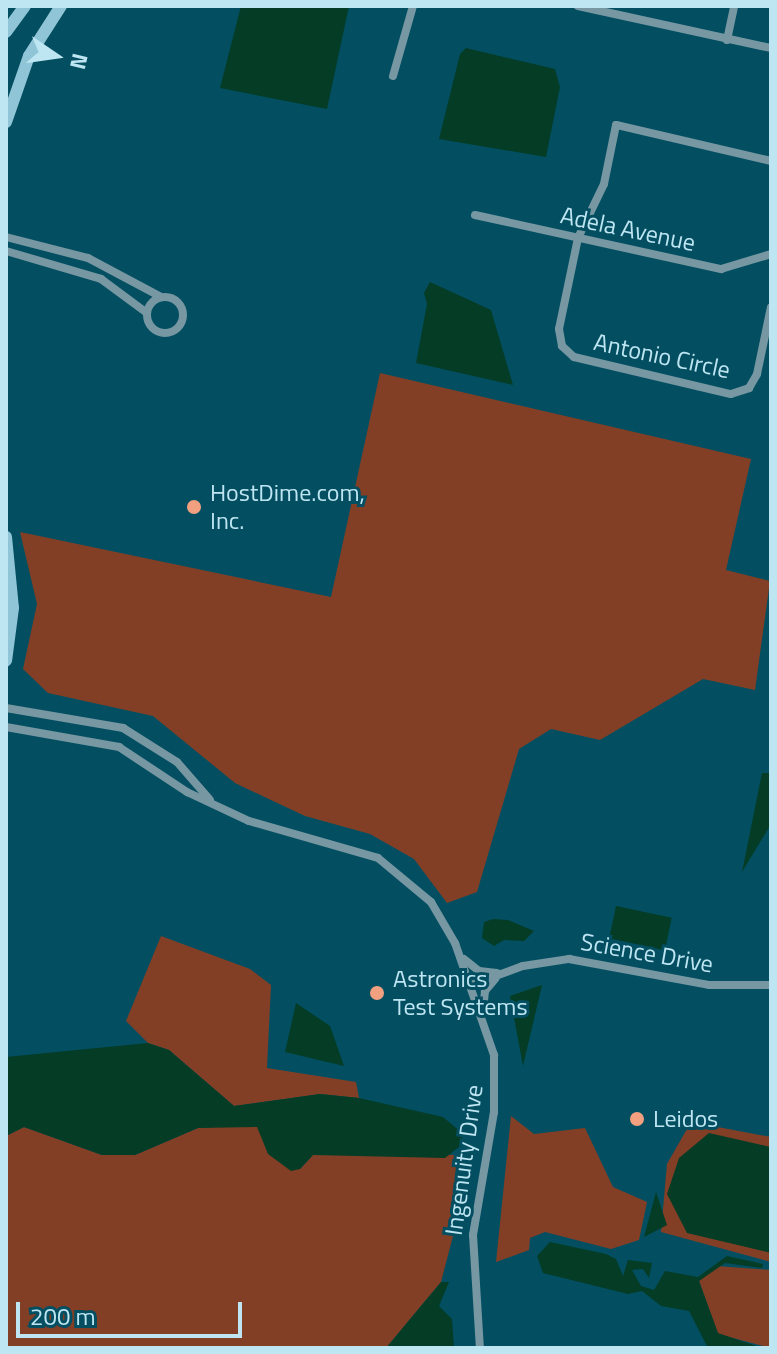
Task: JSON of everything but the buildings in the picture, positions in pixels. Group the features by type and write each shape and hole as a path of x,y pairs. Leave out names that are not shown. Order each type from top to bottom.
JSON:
{"main road":[{"path":"6,32 25,6"},
{"path":"6,122 29,56 61,6"},
{"path":"6,537 13,608 6,661"}],"street":[{"path":"393,76 413,6"},
{"path":"578,6 771,48"},
{"path":"727,40 734,6"},
{"name":"Antonio Circle","path":"771,161 616,125 604,184 578,238 559,329 562,346 574,357 731,394 749,388 757,374 771,307"},
{"name":"Adela Avenue","path":"475,215 721,269 771,255"},
{"path":"6,237 88,258 181,306 177,328 159,331 147,313 101,279 6,251"},
{"path":"147,313 161,297"},
{"name":"Ingenuity Drive","path":"6,708 123,728 177,762 211,801"},
{"name":"Ingenuity Drive","path":"6,727 111,744 152,764 187,792 261,825 349,846 386,863 431,902 460,955 483,1014 496,1084 473,1235 480,1348"},
{"path":"460,955 479,971 501,973"},
{"name":"Science Drive","path":"471,985 501,973 580,959 709,985 771,985"},
{"path":"483,1014 485,991 501,973"}],"shaded area":[{"path":"241,6 349,6 327,109 220,88"},
{"path":"466,48 555,69 560,87 546,157 439,139 460,54"},
{"path":"430,282 491,310 513,385 416,363 427,304 424,293"},
{"path":"380,373 751,459 726,570 770,581 755,690 703,679 600,740 551,729 519,749 477,892 447,903 414,859 370,834 305,816 235,783 153,716 48,693 23,669 37,604 20,532 331,597"},
{"path":"762,773 771,773 771,824 742,872"},
{"path":"616,906 672,918 665,950 609,938"},
{"path":"508,920 534,931 524,941 504,940 494,946 482,938 484,922"},
{"path":"161,936 250,969 271,985 267,1068 356,1082 359,1098 320,1094 234,1106 169,1050 148,1043 126,1021"},
{"path":"542,985 523,1066 510,996"},
{"path":"296,1003 330,1026 344,1066 285,1052"},
{"path":"148,1043 169,1050 234,1106 320,1094 359,1098 443,1117 461,1132 464,1143 445,1158 313,1155 300,1169 291,1171 268,1154 257,1127 198,1128 135,1155 102,1155 24,1127 6,1136 6,1057"},
{"path":"511,1116 534,1134 585,1128 613,1187 647,1202 639,1240 611,1249 545,1232 530,1238 529,1250 496,1262"},
{"path":"691,1122 771,1137 771,1262 661,1232 667,1164"},
{"path":"24,1127 102,1155 135,1155 198,1128 258,1127 300,1169 313,1155 382,1153 454,1155 470,1171 441,1282 386,1348 6,1348 6,1136"},
{"path":"709,1133 771,1147 771,1253 687,1233 667,1194 679,1158"},
{"path":"656,1192 667,1225 644,1237"},
{"path":"550,1242 606,1254 616,1259 623,1276 628,1260 652,1263 649,1278 643,1269 632,1270 641,1286 654,1290 665,1271 698,1277 727,1256 763,1264 762,1268 725,1263 699,1281 718,1333 762,1348 708,1348 689,1311 661,1306 642,1291 628,1294 543,1273 537,1256"},
{"path":"717,1266 771,1270 771,1348 718,1334 699,1281"},
{"path":"441,1282 449,1282 439,1306 452,1319 454,1348 386,1348"}],"place":[{"name":"HostDime.com, Inc.","path":"194,507"},
{"name":"Astronics Test Systems","path":"377,993"},
{"name":"Leidos","path":"637,1119"}]}
